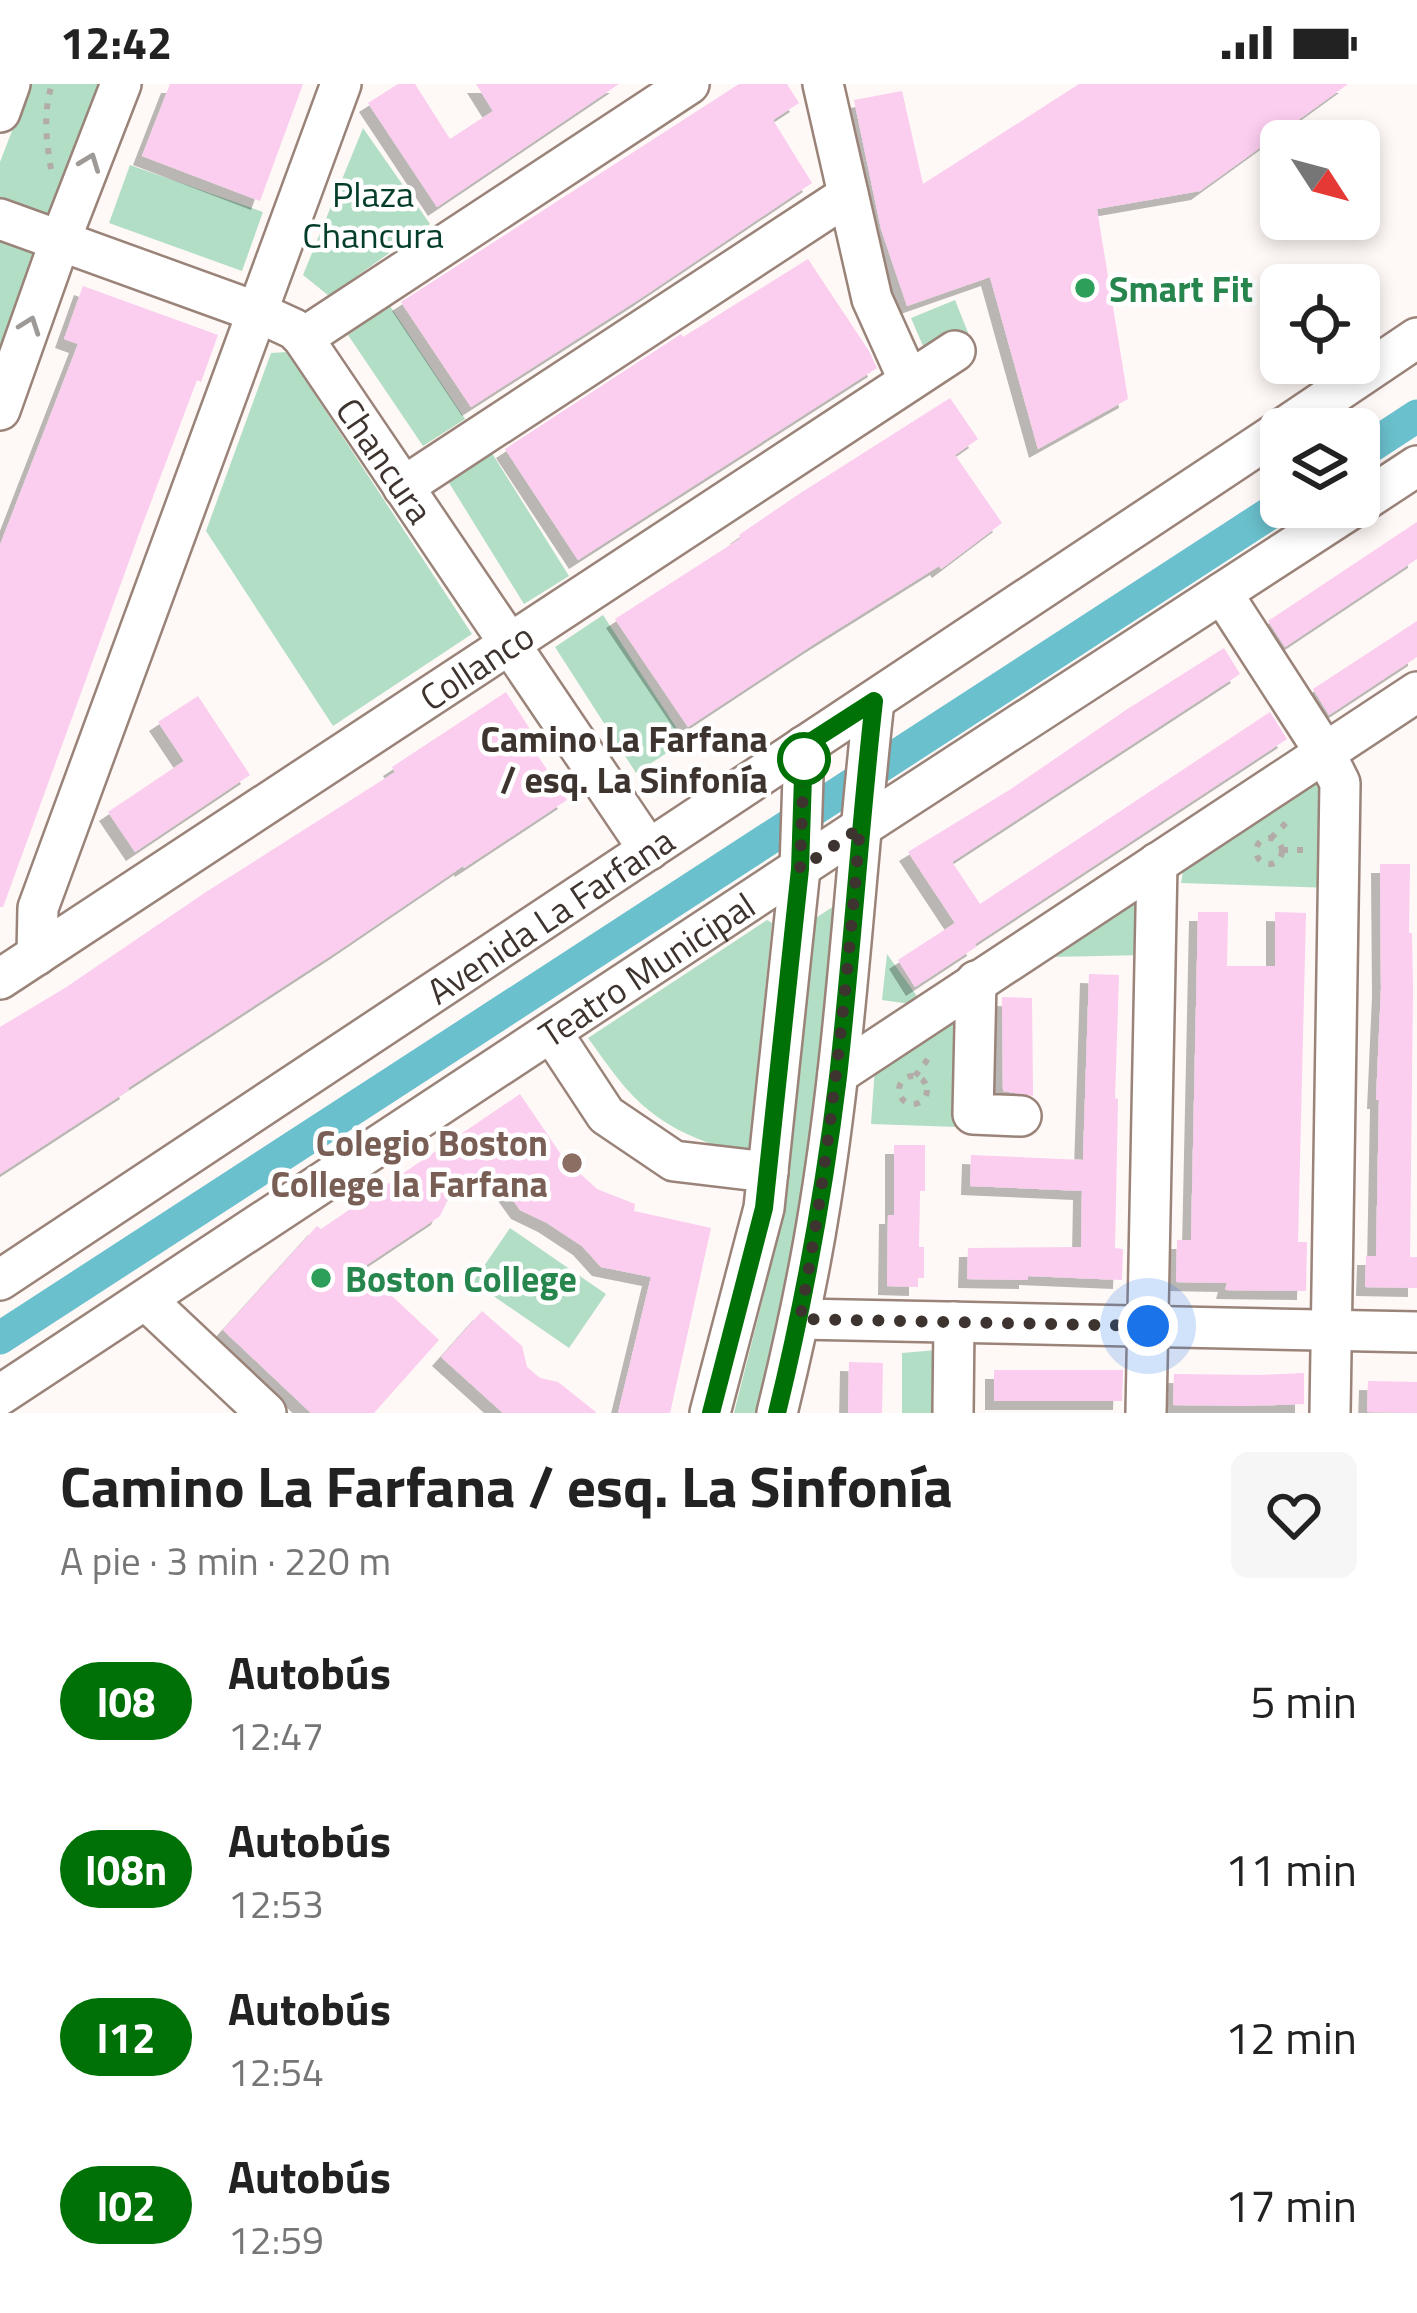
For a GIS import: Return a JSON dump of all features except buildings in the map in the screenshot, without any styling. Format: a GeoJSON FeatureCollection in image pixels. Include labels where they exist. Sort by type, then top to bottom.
{"type":"FeatureCollection","features":[{"type":"Feature","properties":{"kind":"street"},"geometry":{"type":"LineString","coordinates":[[0,112],[10,84]]}},
{"type":"Feature","properties":{"kind":"street"},"geometry":{"type":"LineString","coordinates":[[0,410],[121,84]]}},
{"type":"Feature","properties":{"kind":"street"},"geometry":{"type":"LineString","coordinates":[[37,956],[38,908],[341,84]]}},
{"type":"Feature","properties":{"kind":"street"},"geometry":{"type":"LineString","coordinates":[[303,338],[689,84]]}},
{"type":"Feature","properties":{"kind":"street"},"geometry":{"type":"LineString","coordinates":[[823,84],[872,299],[909,381]]}},
{"type":"Feature","properties":{"kind":"street"},"geometry":{"type":"LineString","coordinates":[[403,487],[848,196]]}},
{"type":"Feature","properties":{"kind":"street","name":"Chancura"},"geometry":{"type":"LineString","coordinates":[[0,219],[66,226],[294,329],[649,850]]}},
{"type":"Feature","properties":{"kind":"street","name":"Avenida La Farfana"},"geometry":{"type":"LineString","coordinates":[[1312,408],[1417,338]]}},
{"type":"Feature","properties":{"kind":"street","name":"Collanco"},"geometry":{"type":"LineString","coordinates":[[0,979],[955,352]]}},
{"type":"Feature","properties":{"kind":"street","name":"Avenida La Farfana"},"geometry":{"type":"LineString","coordinates":[[0,1280],[649,850],[872,717],[1260,444]]}},
{"type":"Feature","properties":{"kind":"street","name":"Teatro Municipal"},"geometry":{"type":"LineString","coordinates":[[1380,490],[1417,466]]}},
{"type":"Feature","properties":{"kind":"street","name":"Teatro Municipal"},"geometry":{"type":"LineString","coordinates":[[0,1395],[552,1033],[801,854],[1321,528]]}},
{"type":"Feature","properties":{"kind":"street"},"geometry":{"type":"LineString","coordinates":[[1222,593],[1324,751],[1341,796],[1330,1413]]}},
{"type":"Feature","properties":{"kind":"street"},"geometry":{"type":"LineString","coordinates":[[838,1074],[1417,692]]}},
{"type":"Feature","properties":{"kind":"street"},"geometry":{"type":"LineString","coordinates":[[777,1413],[800,1319],[838,1074],[872,717]]}},
{"type":"Feature","properties":{"kind":"street"},"geometry":{"type":"LineString","coordinates":[[710,1413],[764,1208],[801,854],[804,754]]}},
{"type":"Feature","properties":{"kind":"street"},"geometry":{"type":"LineString","coordinates":[[1146,1413],[1156,863]]}},
{"type":"Feature","properties":{"kind":"street"},"geometry":{"type":"LineString","coordinates":[[976,982],[973,1114],[1021,1116]]}},
{"type":"Feature","properties":{"kind":"street"},"geometry":{"type":"LineString","coordinates":[[552,1033],[606,1114],[674,1160],[768,1172]]}},
{"type":"Feature","properties":{"kind":"street"},"geometry":{"type":"LineString","coordinates":[[146,1300],[266,1413]]}},
{"type":"Feature","properties":{"kind":"street"},"geometry":{"type":"LineString","coordinates":[[800,1319],[1417,1332]]}},
{"type":"Feature","properties":{"kind":"street"},"geometry":{"type":"LineString","coordinates":[[953,1413],[954,1322]]}},
{"type":"Feature","properties":{"kind":"path"},"geometry":{"type":"LineString","coordinates":[[52,84],[45,133],[66,226]]}},
{"type":"Feature","properties":{"kind":"path"},"geometry":{"type":"LineString","coordinates":[[1267,838],[1279,842],[1280,858],[1261,862],[1256,854],[1259,842],[1267,838]]}},
{"type":"Feature","properties":{"kind":"path"},"geometry":{"type":"LineString","coordinates":[[910,1076],[923,1079],[927,1088],[923,1100],[915,1104],[900,1094],[902,1081],[910,1076]]}},
{"type":"Feature","properties":{"kind":"green space"},"geometry":{"type":"Polygon","coordinates":[[[30,84],[111,84],[0,390],[0,162],[30,84]]]}},
{"type":"Feature","properties":{"kind":"green space","name":"Plaza Chancura"},"geometry":{"type":"Polygon","coordinates":[[[363,128],[430,224],[329,296],[303,275],[363,128]]]}},
{"type":"Feature","properties":{"kind":"green space","name":"Plaza Chancura"},"geometry":{"type":"Polygon","coordinates":[[[130,165],[263,212],[242,271],[109,223],[130,165]]]}},
{"type":"Feature","properties":{"kind":"green space"},"geometry":{"type":"Polygon","coordinates":[[[955,300],[969,335],[926,353],[911,318],[955,300]]]}},
{"type":"Feature","properties":{"kind":"green space","name":"Plaza Chancura"},"geometry":{"type":"Polygon","coordinates":[[[390,306],[465,419],[423,446],[348,335],[390,306]]]}},
{"type":"Feature","properties":{"kind":"green space"},"geometry":{"type":"Polygon","coordinates":[[[287,352],[472,634],[333,726],[206,531],[271,353],[287,352]]]}},
{"type":"Feature","properties":{"kind":"green space"},"geometry":{"type":"Polygon","coordinates":[[[490,450],[569,576],[524,604],[446,478],[490,450]]]}},
{"type":"Feature","properties":{"kind":"green space"},"geometry":{"type":"Polygon","coordinates":[[[603,615],[685,741],[636,773],[555,647],[603,615]]]}},
{"type":"Feature","properties":{"kind":"green space"},"geometry":{"type":"Polygon","coordinates":[[[1326,764],[1333,888],[1181,883],[1186,854],[1326,764]]]}},
{"type":"Feature","properties":{"kind":"green space"},"geometry":{"type":"Polygon","coordinates":[[[1153,873],[1147,955],[1050,957],[1153,873]]]}},
{"type":"Feature","properties":{"kind":"green space"},"geometry":{"type":"Polygon","coordinates":[[[837,904],[801,1229],[761,1413],[734,1413],[788,1176],[802,927],[837,904]]]}},
{"type":"Feature","properties":{"kind":"green space"},"geometry":{"type":"Polygon","coordinates":[[[767,920],[772,923],[748,1156],[662,1120],[625,1087],[588,1038],[767,920]]]}},
{"type":"Feature","properties":{"kind":"green space"},"geometry":{"type":"Polygon","coordinates":[[[887,954],[924,1006],[882,1000],[887,954]]]}},
{"type":"Feature","properties":{"kind":"green space"},"geometry":{"type":"Polygon","coordinates":[[[965,1008],[958,1127],[871,1124],[875,1066],[965,1008]]]}},
{"type":"Feature","properties":{"kind":"green space"},"geometry":{"type":"Polygon","coordinates":[[[510,1228],[606,1294],[569,1348],[473,1282],[510,1228]]]}},
{"type":"Feature","properties":{"kind":"green space"},"geometry":{"type":"Polygon","coordinates":[[[937,1350],[946,1413],[902,1413],[902,1353],[937,1350]]]}},
{"type":"Feature","properties":{"kind":"waterway"},"geometry":{"type":"LineString","coordinates":[[1380,440],[1417,416]]}},
{"type":"Feature","properties":{"kind":"waterway"},"geometry":{"type":"LineString","coordinates":[[0,1338],[1260,520]]}},
{"type":"Feature","properties":{"kind":"bus line","name":"I08"},"geometry":{"type":"LineString","coordinates":[[711,1413],[764,1208],[800,869],[804,746],[874,701],[838,1074],[800,1319],[777,1413]]}},
{"type":"Feature","properties":{"kind":"place","name":"Smart Fit"},"geometry":{"type":"Point","coordinates":[1085,288]}},
{"type":"Feature","properties":{"kind":"place","name":"Camino La Farfana / esq. La Sinfonía"},"geometry":{"type":"Point","coordinates":[804,759]}},
{"type":"Feature","properties":{"kind":"place","name":"Colegio Boston College la Farfana"},"geometry":{"type":"Point","coordinates":[572,1163]}},
{"type":"Feature","properties":{"kind":"place","name":"Boston College"},"geometry":{"type":"Point","coordinates":[321,1278]}},
{"type":"Feature","properties":{"kind":"route"},"geometry":{"type":"LineString","coordinates":[[804,759],[800,869],[860,828],[838,1074],[800,1319],[1148,1326]]}}]}
